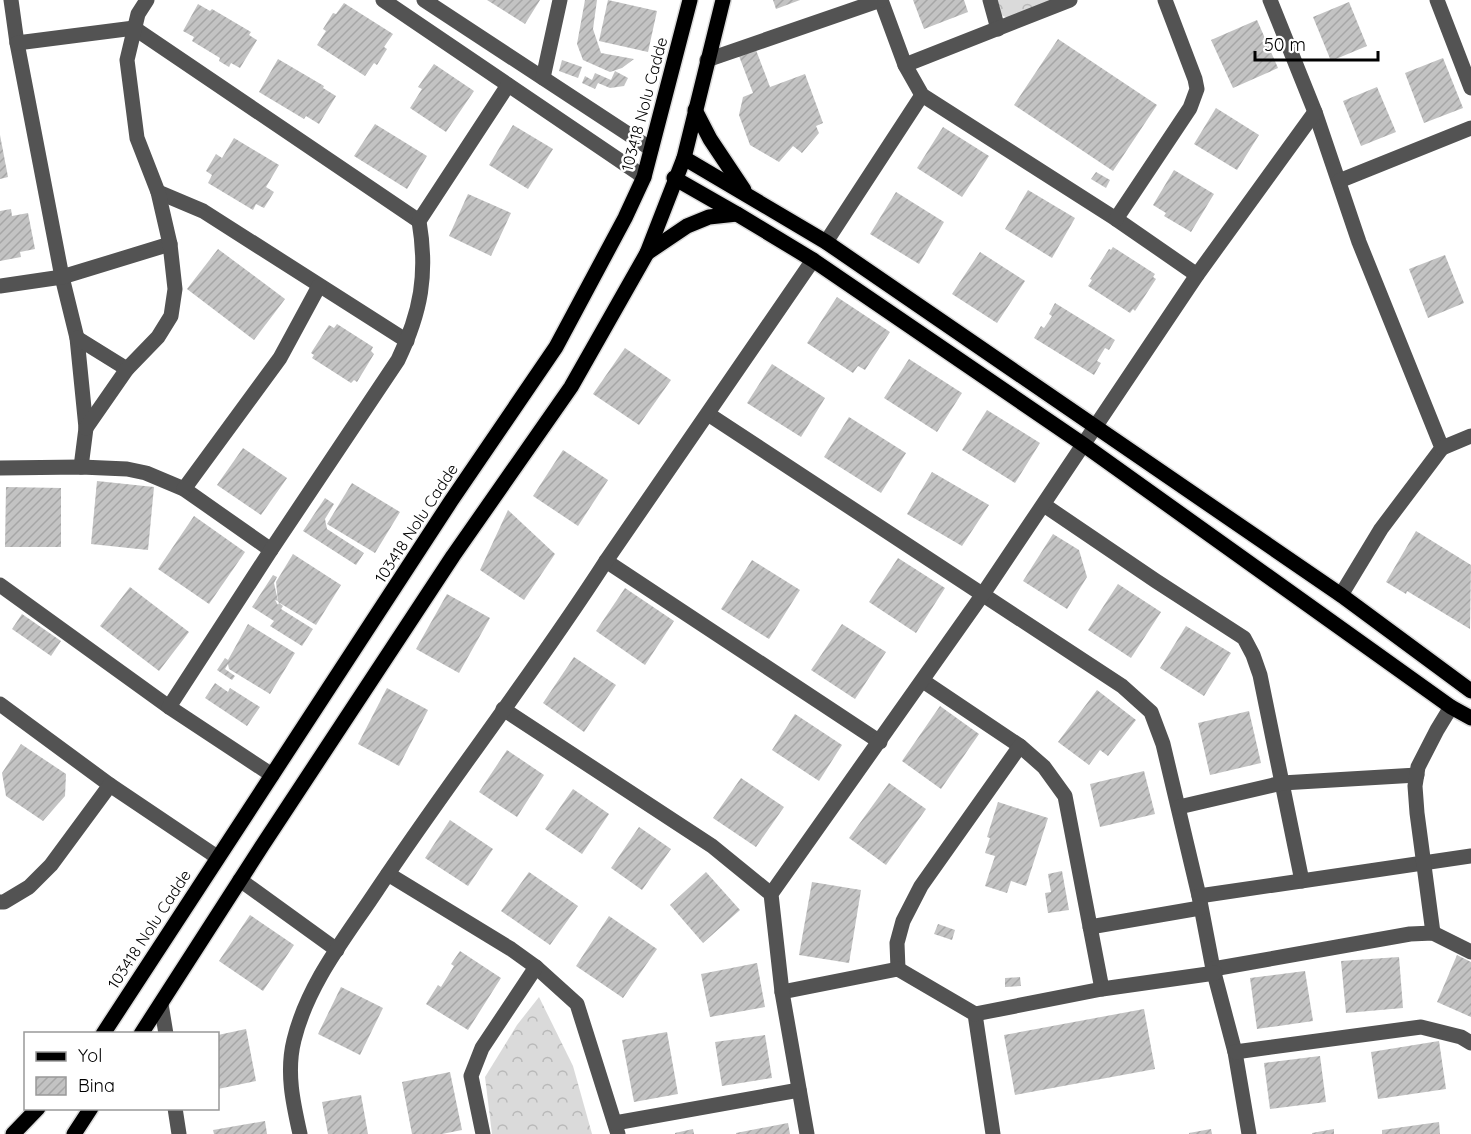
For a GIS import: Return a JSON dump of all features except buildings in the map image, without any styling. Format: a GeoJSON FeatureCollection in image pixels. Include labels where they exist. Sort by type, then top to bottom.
{"type":"FeatureCollection","features":[{"type":"Feature","properties":{"kind":"main road","name":"103418 Nolu Cadde"},"geometry":{"type":"LineString","coordinates":[[104,1032],[451,501],[556,347],[625,218],[644,177],[690,0]]}},
{"type":"Feature","properties":{"kind":"main road"},"geometry":{"type":"LineString","coordinates":[[142,1032],[453,556],[571,387],[646,253],[668,200],[674,178],[684,158],[706,60],[723,0]]}},
{"type":"Feature","properties":{"kind":"main road"},"geometry":{"type":"LineString","coordinates":[[695,110],[710,139],[747,195]]}},
{"type":"Feature","properties":{"kind":"main road"},"geometry":{"type":"LineString","coordinates":[[684,158],[826,242],[1341,595],[1471,691]]}},
{"type":"Feature","properties":{"kind":"main road"},"geometry":{"type":"LineString","coordinates":[[674,178],[813,260],[1084,445],[1451,707],[1471,718]]}},
{"type":"Feature","properties":{"kind":"main road"},"geometry":{"type":"LineString","coordinates":[[646,253],[687,226],[709,217],[737,214]]}},
{"type":"Feature","properties":{"kind":"main road"},"geometry":{"type":"LineString","coordinates":[[13,1134],[36,1110]]}},
{"type":"Feature","properties":{"kind":"main road"},"geometry":{"type":"LineString","coordinates":[[74,1134],[90,1110]]}},
{"type":"Feature","properties":{"kind":"street"},"geometry":{"type":"LineString","coordinates":[[11,0],[17,43],[62,277],[77,338],[87,428],[81,467]]}},
{"type":"Feature","properties":{"kind":"street"},"geometry":{"type":"LineString","coordinates":[[87,428],[128,369],[158,337],[171,316],[175,289],[170,244],[158,192],[137,138],[126,60],[138,14],[147,0]]}},
{"type":"Feature","properties":{"kind":"street"},"geometry":{"type":"LineString","coordinates":[[383,0],[644,177]]}},
{"type":"Feature","properties":{"kind":"street"},"geometry":{"type":"LineString","coordinates":[[424,0],[651,149]]}},
{"type":"Feature","properties":{"kind":"street"},"geometry":{"type":"LineString","coordinates":[[543,78],[560,0]]}},
{"type":"Feature","properties":{"kind":"street"},"geometry":{"type":"LineString","coordinates":[[706,60],[881,0],[905,65],[922,94],[1116,219],[1197,275]]}},
{"type":"Feature","properties":{"kind":"street"},"geometry":{"type":"LineString","coordinates":[[990,0],[998,29]]}},
{"type":"Feature","properties":{"kind":"street"},"geometry":{"type":"LineString","coordinates":[[905,65],[1070,0]]}},
{"type":"Feature","properties":{"kind":"street"},"geometry":{"type":"LineString","coordinates":[[1116,219],[1190,108],[1197,89],[1166,0]]}},
{"type":"Feature","properties":{"kind":"street"},"geometry":{"type":"LineString","coordinates":[[1270,0],[1315,111],[1359,242],[1442,448]]}},
{"type":"Feature","properties":{"kind":"street"},"geometry":{"type":"LineString","coordinates":[[1437,0],[1471,88]]}},
{"type":"Feature","properties":{"kind":"street"},"geometry":{"type":"LineString","coordinates":[[17,43],[134,28],[419,221]]}},
{"type":"Feature","properties":{"kind":"street"},"geometry":{"type":"LineString","coordinates":[[169,707],[398,360],[407,341],[422,286],[424,251],[419,221],[508,85]]}},
{"type":"Feature","properties":{"kind":"street"},"geometry":{"type":"LineString","coordinates":[[826,242],[922,94]]}},
{"type":"Feature","properties":{"kind":"street"},"geometry":{"type":"LineString","coordinates":[[807,1134],[782,992],[771,894],[983,594],[1197,275],[1315,111]]}},
{"type":"Feature","properties":{"kind":"street"},"geometry":{"type":"LineString","coordinates":[[1339,181],[1471,128]]}},
{"type":"Feature","properties":{"kind":"street"},"geometry":{"type":"LineString","coordinates":[[158,192],[203,211],[407,341]]}},
{"type":"Feature","properties":{"kind":"street"},"geometry":{"type":"LineString","coordinates":[[0,286],[62,277],[170,244]]}},
{"type":"Feature","properties":{"kind":"street"},"geometry":{"type":"LineString","coordinates":[[300,1134],[290,1090],[294,1041],[312,989],[388,874],[574,612],[606,561],[813,260]]}},
{"type":"Feature","properties":{"kind":"street"},"geometry":{"type":"LineString","coordinates":[[184,489],[280,358],[319,286]]}},
{"type":"Feature","properties":{"kind":"street"},"geometry":{"type":"LineString","coordinates":[[77,338],[128,369]]}},
{"type":"Feature","properties":{"kind":"street"},"geometry":{"type":"LineString","coordinates":[[708,414],[1122,686],[1151,712],[1163,744],[1179,807],[1214,971],[1235,1052],[1249,1134]]}},
{"type":"Feature","properties":{"kind":"street"},"geometry":{"type":"LineString","coordinates":[[1341,595],[1381,529],[1442,448],[1471,436]]}},
{"type":"Feature","properties":{"kind":"street"},"geometry":{"type":"LineString","coordinates":[[0,468],[81,467],[127,469],[146,473],[184,489],[271,550]]}},
{"type":"Feature","properties":{"kind":"street"},"geometry":{"type":"LineString","coordinates":[[1044,505],[1244,638],[1260,675],[1302,881]]}},
{"type":"Feature","properties":{"kind":"street"},"geometry":{"type":"LineString","coordinates":[[606,561],[880,742]]}},
{"type":"Feature","properties":{"kind":"street"},"geometry":{"type":"LineString","coordinates":[[0,585],[169,707],[272,775]]}},
{"type":"Feature","properties":{"kind":"street"},"geometry":{"type":"LineString","coordinates":[[923,681],[1020,747],[1044,767],[1065,796],[1102,989]]}},
{"type":"Feature","properties":{"kind":"street"},"geometry":{"type":"LineString","coordinates":[[0,704],[110,786],[217,858]]}},
{"type":"Feature","properties":{"kind":"street"},"geometry":{"type":"LineString","coordinates":[[1433,933],[1415,786],[1419,767],[1451,707]]}},
{"type":"Feature","properties":{"kind":"street"},"geometry":{"type":"LineString","coordinates":[[503,709],[712,846],[771,894]]}},
{"type":"Feature","properties":{"kind":"street"},"geometry":{"type":"LineString","coordinates":[[898,969],[897,944],[903,921],[921,886],[1020,747]]}},
{"type":"Feature","properties":{"kind":"street"},"geometry":{"type":"LineString","coordinates":[[1179,807],[1282,783],[1417,775]]}},
{"type":"Feature","properties":{"kind":"street"},"geometry":{"type":"LineString","coordinates":[[0,902],[4,902],[29,887],[51,865],[110,786]]}},
{"type":"Feature","properties":{"kind":"street"},"geometry":{"type":"LineString","coordinates":[[1090,927],[1302,881],[1471,856]]}},
{"type":"Feature","properties":{"kind":"street"},"geometry":{"type":"LineString","coordinates":[[388,874],[511,949],[577,1004],[617,1128],[799,1090]]}},
{"type":"Feature","properties":{"kind":"street"},"geometry":{"type":"LineString","coordinates":[[240,880],[337,950]]}},
{"type":"Feature","properties":{"kind":"street"},"geometry":{"type":"LineString","coordinates":[[782,992],[898,969],[975,1014],[1410,934],[1433,933],[1471,952]]}},
{"type":"Feature","properties":{"kind":"street"},"geometry":{"type":"LineString","coordinates":[[483,1134],[471,1076],[482,1048],[536,968]]}},
{"type":"Feature","properties":{"kind":"street"},"geometry":{"type":"LineString","coordinates":[[161,1004],[166,1032]]}},
{"type":"Feature","properties":{"kind":"street"},"geometry":{"type":"LineString","coordinates":[[975,1014],[993,1134]]}},
{"type":"Feature","properties":{"kind":"street"},"geometry":{"type":"LineString","coordinates":[[1235,1052],[1422,1027],[1471,1043]]}},
{"type":"Feature","properties":{"kind":"street"},"geometry":{"type":"LineString","coordinates":[[175,1110],[178,1134]]}},
{"type":"Feature","properties":{"kind":"green space"},"geometry":{"type":"Polygon","coordinates":[[[997,0],[1059,0],[1010,19],[1001,15],[997,0]]]}},
{"type":"Feature","properties":{"kind":"green space"},"geometry":{"type":"Polygon","coordinates":[[[539,997],[573,1066],[592,1134],[492,1134],[485,1077],[517,1025],[539,997]]]}}]}
